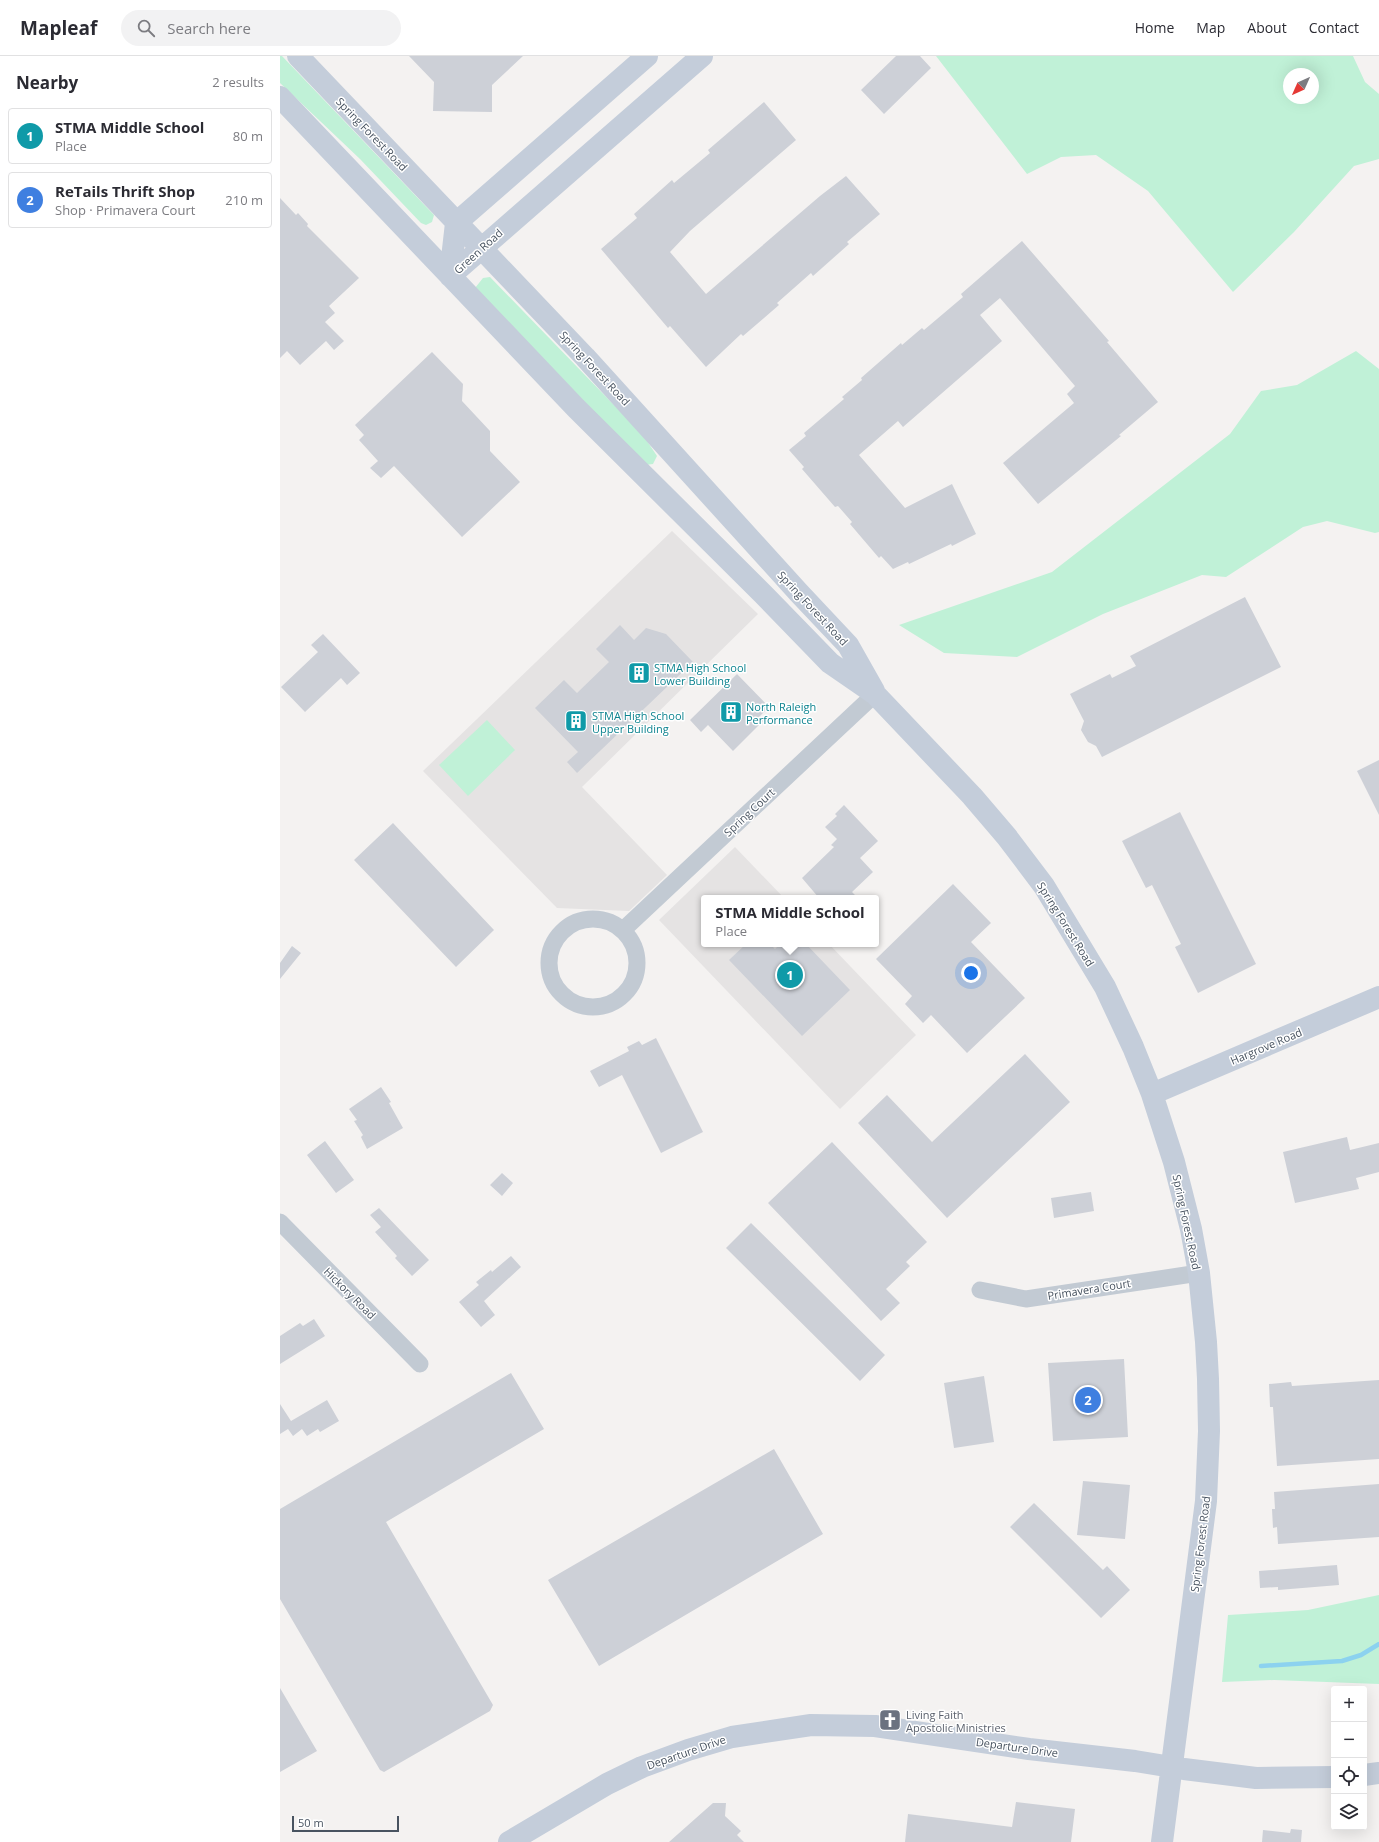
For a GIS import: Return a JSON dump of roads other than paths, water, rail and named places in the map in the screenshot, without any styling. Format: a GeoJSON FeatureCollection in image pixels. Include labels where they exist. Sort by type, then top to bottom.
{"type":"FeatureCollection","features":[{"type":"Feature","properties":{"kind":"main road","name":"Spring Forest Road"},"geometry":{"type":"LineString","coordinates":[[298,56],[585,357],[848,645],[875,694]]}},
{"type":"Feature","properties":{"kind":"main road"},"geometry":{"type":"LineString","coordinates":[[456,223],[647,56]]}},
{"type":"Feature","properties":{"kind":"main road","name":"Green Road"},"geometry":{"type":"LineString","coordinates":[[450,276],[702,56]]}},
{"type":"Feature","properties":{"kind":"main road","name":"Spring Forest Road"},"geometry":{"type":"LineString","coordinates":[[280,97],[576,408],[763,594],[830,663],[875,694],[972,796],[1007,837],[1044,886],[1106,987],[1152,1094],[1174,1162],[1191,1229],[1199,1273],[1208,1380],[1208,1470],[1173,1767],[1162,1842]]}},
{"type":"Feature","properties":{"kind":"main road","name":"Green Road"},"geometry":{"type":"LineString","coordinates":[[450,276],[456,223]]}},
{"type":"Feature","properties":{"kind":"main road","name":"Hargrove Road"},"geometry":{"type":"LineString","coordinates":[[1152,1094],[1379,997]]}},
{"type":"Feature","properties":{"kind":"main road","name":"Departure Drive"},"geometry":{"type":"LineString","coordinates":[[509,1842],[607,1784],[642,1767],[688,1750],[732,1737],[803,1726],[875,1726],[1029,1749],[1135,1761],[1256,1778],[1331,1778]]}},
{"type":"Feature","properties":{"kind":"main road"},"geometry":{"type":"LineString","coordinates":[[1367,1775],[1379,1773]]}},
{"type":"Feature","properties":{"kind":"street","name":"Spring Court"},"geometry":{"type":"LineString","coordinates":[[623,930],[875,694]]}},
{"type":"Feature","properties":{"kind":"street"},"geometry":{"type":"LineString","coordinates":[[596,918],[610,922],[623,930],[632,942],[636,955],[637,970],[632,984],[624,995],[612,1003],[598,1007],[584,1007],[570,1001],[558,992],[551,979],[548,964],[550,950],[557,936],[568,926],[581,920],[596,918]]}},
{"type":"Feature","properties":{"kind":"street","name":"Hickory Road"},"geometry":{"type":"LineString","coordinates":[[281,1225],[420,1364]]}},
{"type":"Feature","properties":{"kind":"street","name":"Primavera Court"},"geometry":{"type":"LineString","coordinates":[[980,1290],[1026,1299],[1199,1273]]}},
{"type":"Feature","properties":{"kind":"waterway"},"geometry":{"type":"LineString","coordinates":[[1261,1666],[1342,1661],[1361,1655],[1379,1644]]}},
{"type":"Feature","properties":{"kind":"place","name":"STMA High School Lower Building"},"geometry":{"type":"Point","coordinates":[639,673]}},
{"type":"Feature","properties":{"kind":"place","name":"North Raleigh Performance"},"geometry":{"type":"Point","coordinates":[731,712]}},
{"type":"Feature","properties":{"kind":"place","name":"STMA High School Upper Building"},"geometry":{"type":"Point","coordinates":[576,721]}},
{"type":"Feature","properties":{"kind":"place","name":"STMA Middle School"},"geometry":{"type":"Point","coordinates":[790,975]}},
{"type":"Feature","properties":{"kind":"place","name":"ReTails Thrift Shop"},"geometry":{"type":"Point","coordinates":[1088,1400]}},
{"type":"Feature","properties":{"kind":"place","name":"Living Faith Apostolic Ministries"},"geometry":{"type":"Point","coordinates":[890,1720]}}]}
